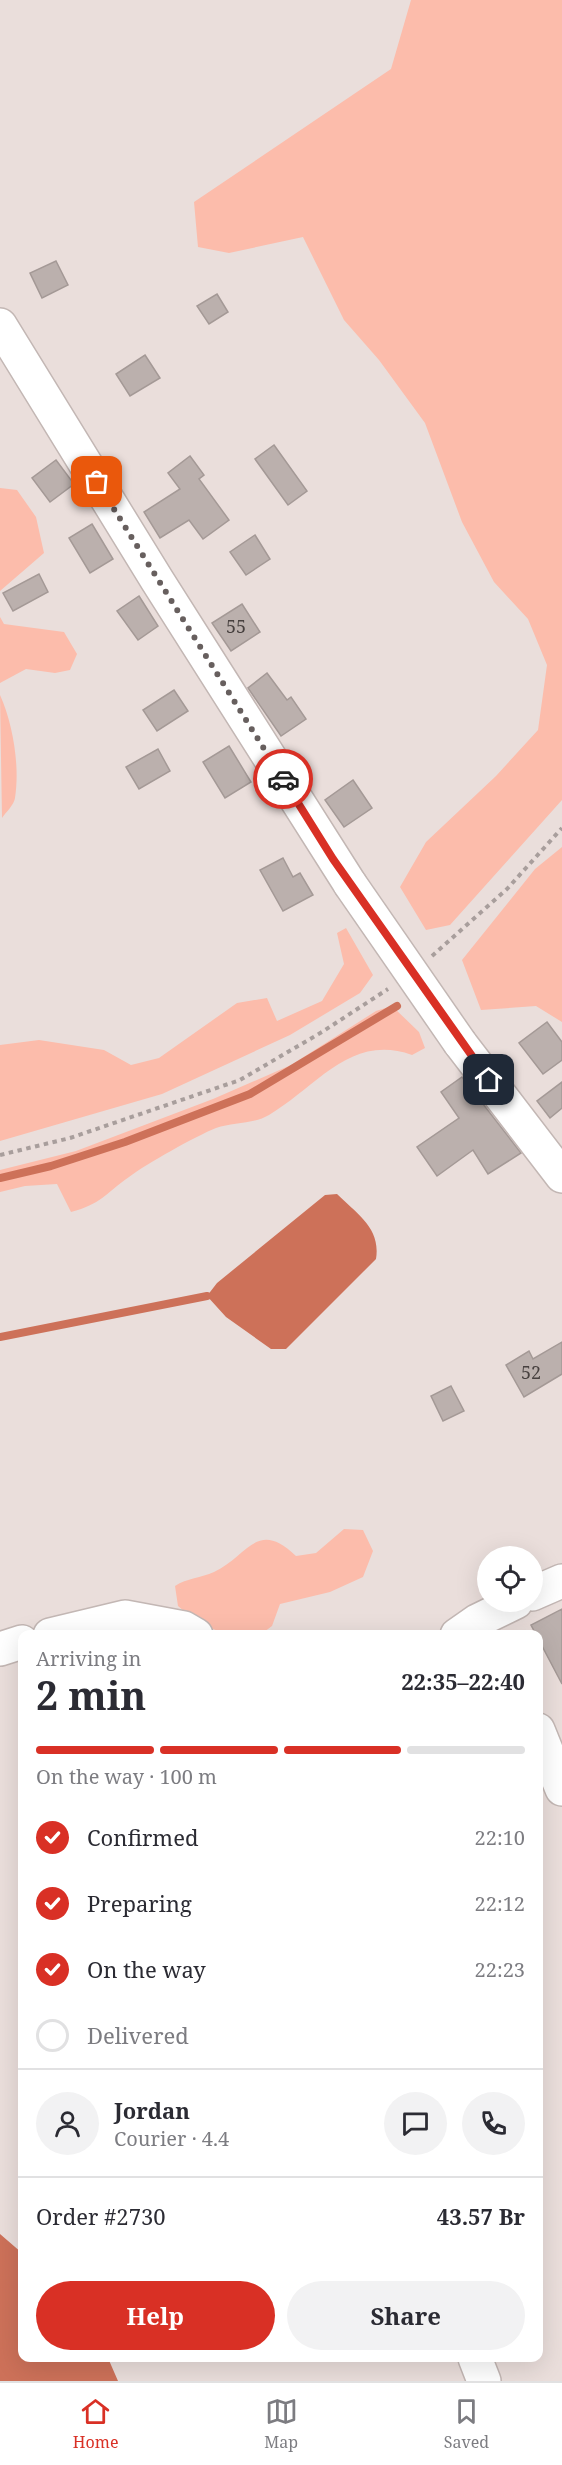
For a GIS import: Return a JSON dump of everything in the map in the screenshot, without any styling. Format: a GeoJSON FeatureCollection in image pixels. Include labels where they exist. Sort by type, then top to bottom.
{"type":"FeatureCollection","features":[{"type":"Feature","properties":{"kind":"street"},"geometry":{"type":"LineString","coordinates":[[0,325],[157,580],[350,884],[460,1043],[562,1174]]}},
{"type":"Feature","properties":{"kind":"street"},"geometry":{"type":"LineString","coordinates":[[543,1589],[562,1581]]}},
{"type":"Feature","properties":{"kind":"street"},"geometry":{"type":"LineString","coordinates":[[464,1630],[495,1612]]}},
{"type":"Feature","properties":{"kind":"street"},"geometry":{"type":"LineString","coordinates":[[71,1630],[125,1617],[187,1630]]}},
{"type":"Feature","properties":{"kind":"street"},"geometry":{"type":"LineString","coordinates":[[0,1649],[18,1643]]}},
{"type":"Feature","properties":{"kind":"street"},"geometry":{"type":"LineString","coordinates":[[543,1742],[562,1789]]}},
{"type":"Feature","properties":{"kind":"street"},"geometry":{"type":"LineString","coordinates":[[477,2362],[484,2381]]}},
{"type":"Feature","properties":{"kind":"path"},"geometry":{"type":"LineString","coordinates":[[424,962],[507,889],[562,828]]}},
{"type":"Feature","properties":{"kind":"path"},"geometry":{"type":"LineString","coordinates":[[0,1155],[70,1138],[240,1080],[322,1032],[392,987]]}},
{"type":"Feature","properties":{"kind":"shaded area"},"geometry":{"type":"Polygon","coordinates":[[[411,0],[562,0],[562,800],[450,925],[426,930],[400,887],[426,842],[496,776],[538,730],[547,665],[528,619],[494,582],[462,522],[425,423],[379,360],[344,320],[303,237],[229,253],[198,247],[194,202],[391,69],[411,0]]]}},
{"type":"Feature","properties":{"kind":"shaded area"},"geometry":{"type":"Polygon","coordinates":[[[0,488],[17,490],[36,517],[44,553],[0,591],[0,488]]]}},
{"type":"Feature","properties":{"kind":"shaded area"},"geometry":{"type":"Polygon","coordinates":[[[0,617],[4,624],[64,632],[77,654],[70,670],[55,673],[26,669],[0,683],[0,617]]]}},
{"type":"Feature","properties":{"kind":"shaded area"},"geometry":{"type":"Polygon","coordinates":[[[0,695],[12,732],[17,772],[14,801],[2,818],[0,695]]]}},
{"type":"Feature","properties":{"kind":"shaded area"},"geometry":{"type":"Polygon","coordinates":[[[562,847],[562,1022],[536,1006],[481,1010],[462,960],[535,869],[562,847]]]}},
{"type":"Feature","properties":{"kind":"shaded area"},"geometry":{"type":"Polygon","coordinates":[[[346,928],[373,975],[360,993],[290,1035],[162,1094],[0,1141],[0,1045],[39,1040],[104,1050],[131,1065],[159,1058],[237,1003],[267,998],[277,1021],[322,1001],[344,964],[337,933],[346,928]]]}},
{"type":"Feature","properties":{"kind":"shaded area"},"geometry":{"type":"Polygon","coordinates":[[[392,1006],[419,1032],[425,1048],[412,1055],[390,1050],[370,1051],[352,1057],[335,1066],[269,1115],[257,1120],[216,1128],[196,1137],[147,1165],[102,1198],[81,1209],[71,1212],[57,1184],[25,1186],[0,1192],[0,1170],[76,1151],[213,1099],[291,1065],[376,1011],[392,1006]]]}},
{"type":"Feature","properties":{"kind":"shaded area"},"geometry":{"type":"Polygon","coordinates":[[[337,1194],[366,1222],[371,1230],[377,1248],[376,1259],[286,1349],[271,1349],[226,1317],[207,1296],[217,1283],[325,1195],[337,1194]]]}},
{"type":"Feature","properties":{"kind":"shaded area"},"geometry":{"type":"Polygon","coordinates":[[[344,1529],[363,1530],[373,1551],[363,1577],[330,1592],[280,1604],[272,1626],[267,1630],[216,1630],[198,1623],[178,1606],[175,1586],[214,1572],[262,1540],[272,1540],[283,1545],[296,1556],[316,1553],[344,1529]]]}},
{"type":"Feature","properties":{"kind":"shaded area"},"geometry":{"type":"Polygon","coordinates":[[[0,2234],[18,2250],[18,2362],[110,2362],[118,2381],[0,2381],[0,2234]]]}},
{"type":"Feature","properties":{"kind":"building"},"geometry":{"type":"Polygon","coordinates":[[[56,261],[68,285],[42,298],[30,273],[56,261]]]}},
{"type":"Feature","properties":{"kind":"building"},"geometry":{"type":"Polygon","coordinates":[[[217,294],[228,312],[209,324],[197,306],[217,294]]]}},
{"type":"Feature","properties":{"kind":"building"},"geometry":{"type":"Polygon","coordinates":[[[145,355],[160,378],[130,396],[116,374],[145,355]]]}},
{"type":"Feature","properties":{"kind":"building"},"geometry":{"type":"Polygon","coordinates":[[[274,445],[307,491],[288,505],[255,459],[274,445]]]}},
{"type":"Feature","properties":{"kind":"building"},"geometry":{"type":"Polygon","coordinates":[[[190,456],[204,475],[199,479],[229,520],[203,539],[189,520],[160,538],[144,512],[180,489],[168,473],[190,456]]]}},
{"type":"Feature","properties":{"kind":"building"},"geometry":{"type":"Polygon","coordinates":[[[56,460],[74,484],[50,502],[32,478],[56,460]]]}},
{"type":"Feature","properties":{"kind":"building"},"geometry":{"type":"Polygon","coordinates":[[[92,524],[113,559],[90,573],[69,538],[92,524]]]}},
{"type":"Feature","properties":{"kind":"building"},"geometry":{"type":"Polygon","coordinates":[[[255,535],[270,559],[246,575],[230,552],[255,535]]]}},
{"type":"Feature","properties":{"kind":"building"},"geometry":{"type":"Polygon","coordinates":[[[39,574],[48,592],[13,611],[3,593],[39,574]]]}},
{"type":"Feature","properties":{"kind":"building"},"geometry":{"type":"Polygon","coordinates":[[[139,596],[158,626],[138,640],[117,611],[139,596]]]}},
{"type":"Feature","properties":{"kind":"building"},"geometry":{"type":"Polygon","coordinates":[[[242,604],[260,632],[231,651],[212,623],[242,604]]]}},
{"type":"Feature","properties":{"kind":"building"},"geometry":{"type":"Polygon","coordinates":[[[267,673],[287,700],[291,697],[306,719],[281,736],[248,688],[267,673]]]}},
{"type":"Feature","properties":{"kind":"building"},"geometry":{"type":"Polygon","coordinates":[[[174,690],[188,711],[157,731],[143,710],[174,690]]]}},
{"type":"Feature","properties":{"kind":"building"},"geometry":{"type":"Polygon","coordinates":[[[229,746],[251,782],[225,798],[203,762],[229,746]]]}},
{"type":"Feature","properties":{"kind":"building"},"geometry":{"type":"Polygon","coordinates":[[[158,749],[170,771],[139,789],[126,767],[158,749]]]}},
{"type":"Feature","properties":{"kind":"building"},"geometry":{"type":"Polygon","coordinates":[[[353,780],[372,808],[344,827],[325,800],[353,780]]]}},
{"type":"Feature","properties":{"kind":"building"},"geometry":{"type":"Polygon","coordinates":[[[283,858],[293,877],[300,873],[313,895],[283,911],[260,870],[283,858]]]}},
{"type":"Feature","properties":{"kind":"building"},"geometry":{"type":"Polygon","coordinates":[[[547,1022],[562,1042],[562,1060],[543,1074],[519,1043],[547,1022]]]}},
{"type":"Feature","properties":{"kind":"building"},"geometry":{"type":"Polygon","coordinates":[[[462,1077],[521,1153],[488,1174],[473,1150],[437,1176],[417,1147],[459,1118],[441,1092],[462,1077]]]}},
{"type":"Feature","properties":{"kind":"building"},"geometry":{"type":"Polygon","coordinates":[[[562,1082],[562,1108],[550,1118],[537,1101],[562,1082]]]}},
{"type":"Feature","properties":{"kind":"building"},"geometry":{"type":"Polygon","coordinates":[[[562,1342],[562,1374],[524,1397],[506,1365],[529,1351],[533,1359],[562,1342]]]}},
{"type":"Feature","properties":{"kind":"building"},"geometry":{"type":"Polygon","coordinates":[[[451,1386],[464,1411],[443,1421],[431,1396],[451,1386]]]}},
{"type":"Feature","properties":{"kind":"building"},"geometry":{"type":"Polygon","coordinates":[[[562,1609],[562,1684],[543,1648],[543,1630],[534,1630],[531,1625],[562,1609]]]}},
{"type":"Feature","properties":{"kind":"waterway"},"geometry":{"type":"LineString","coordinates":[[0,1178],[51,1166],[125,1142],[250,1094],[397,1006]]}},
{"type":"Feature","properties":{"kind":"waterway"},"geometry":{"type":"LineString","coordinates":[[0,1337],[207,1296]]}},
{"type":"Feature","properties":{"kind":"way so far"},"geometry":{"type":"LineString","coordinates":[[97,482],[283,779]]}},
{"type":"Feature","properties":{"kind":"route"},"geometry":{"type":"LineString","coordinates":[[283,779],[333,859],[460,1043],[489,1080]]}}]}
